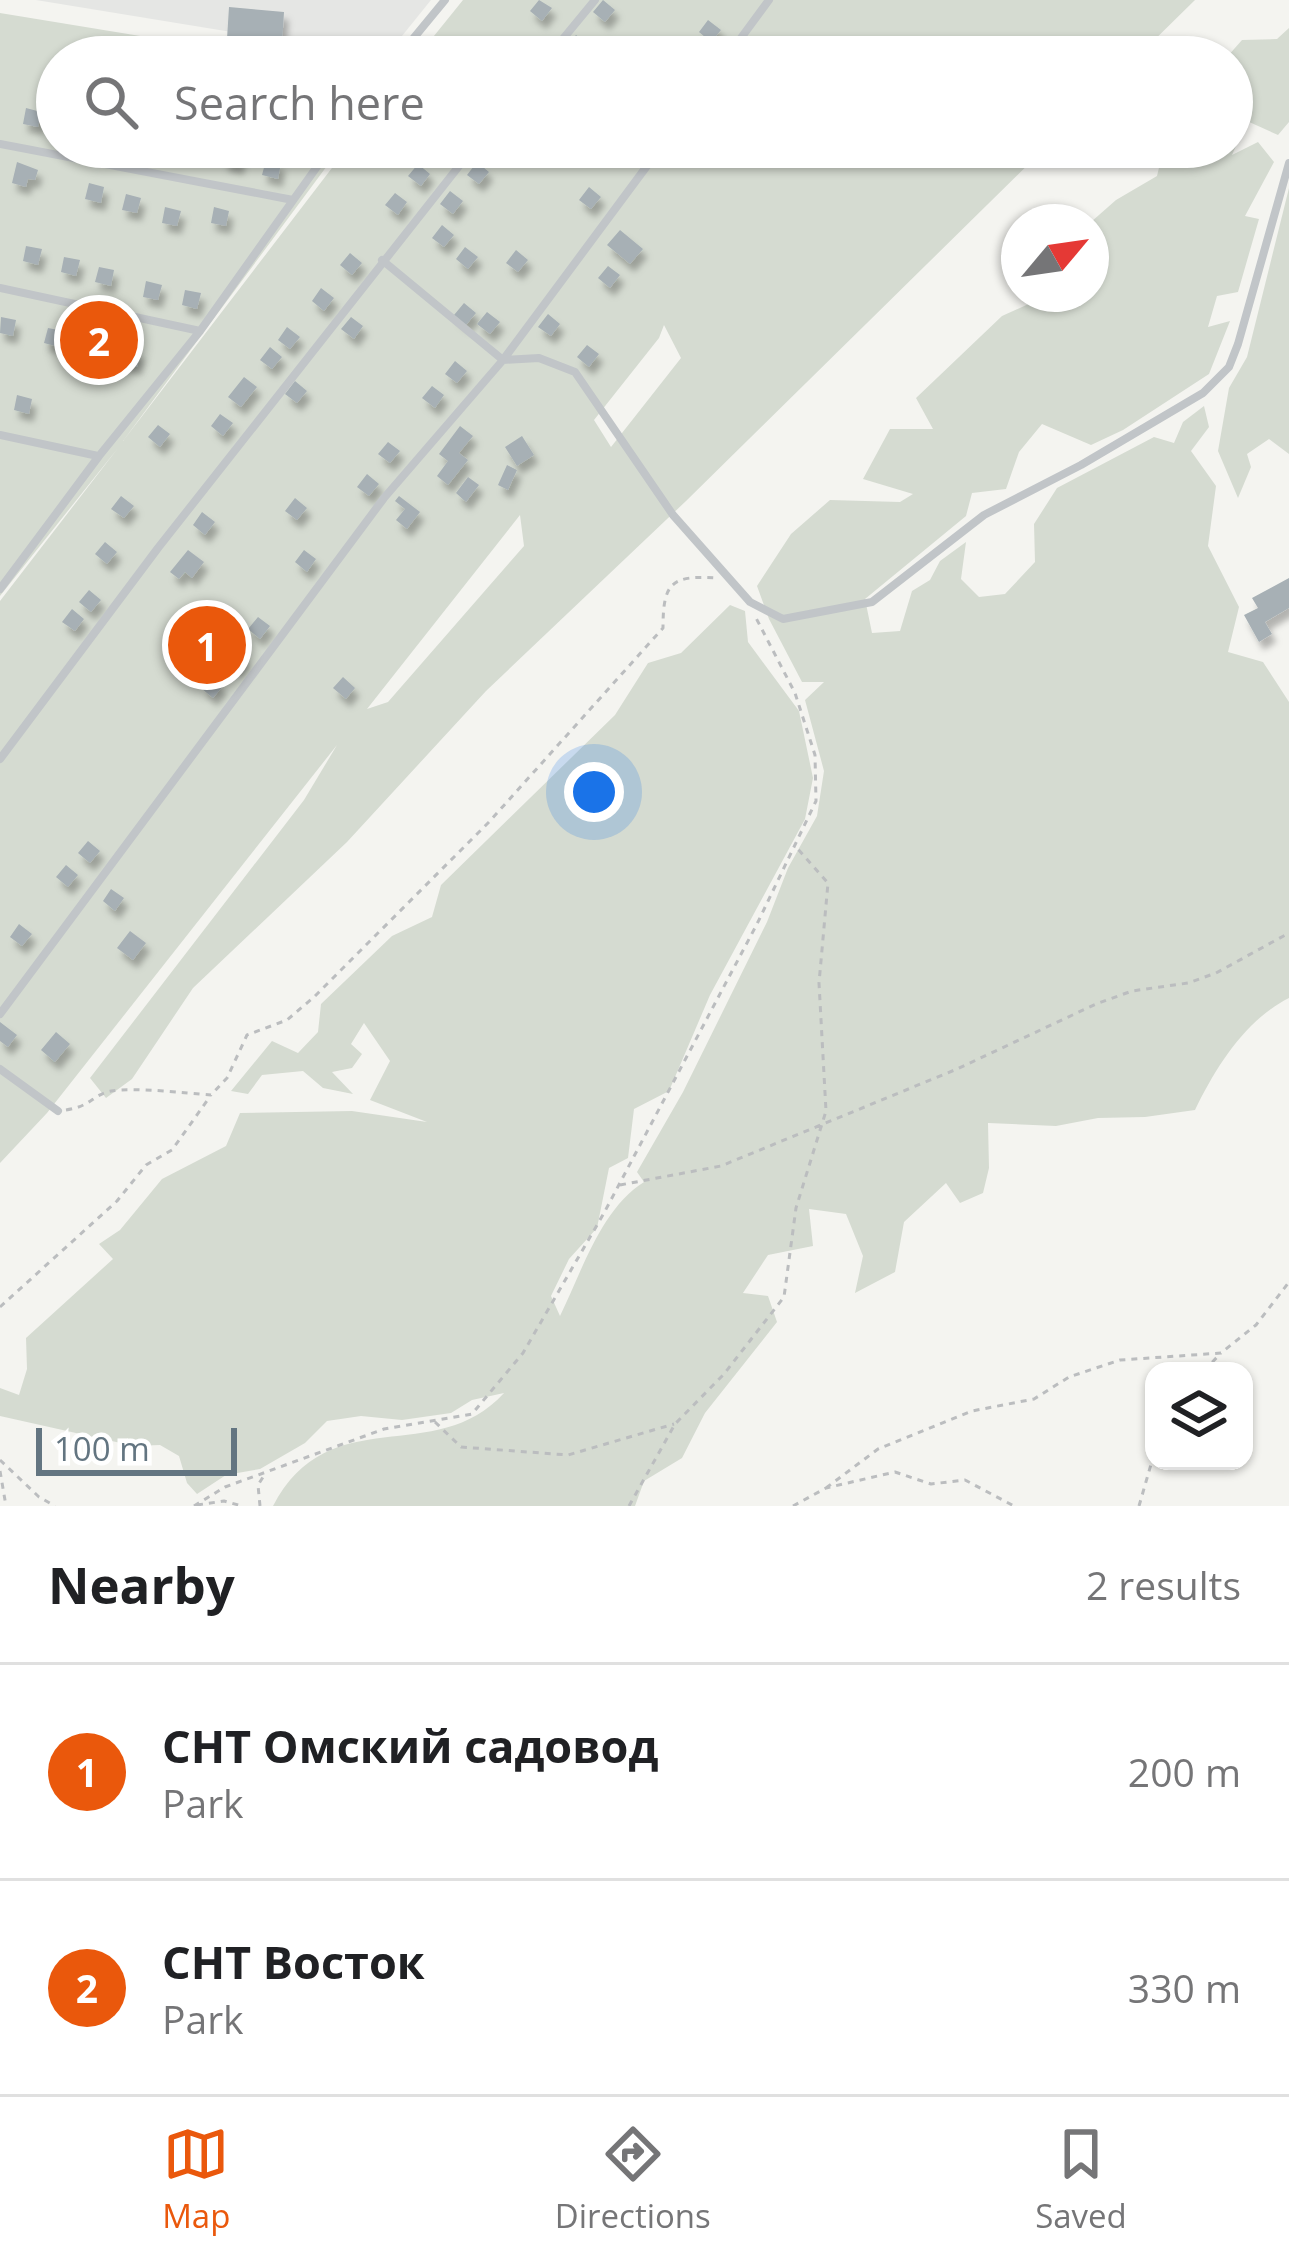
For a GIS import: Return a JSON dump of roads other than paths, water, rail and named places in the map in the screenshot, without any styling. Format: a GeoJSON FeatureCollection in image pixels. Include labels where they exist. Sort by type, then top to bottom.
{"type":"FeatureCollection","features":[{"type":"Feature","properties":{"kind":"lane"},"geometry":{"type":"LineString","coordinates":[[415,36],[445,0]]}},
{"type":"Feature","properties":{"kind":"lane"},"geometry":{"type":"LineString","coordinates":[[565,36],[595,0]]}},
{"type":"Feature","properties":{"kind":"lane"},"geometry":{"type":"LineString","coordinates":[[742,36],[769,0]]}},
{"type":"Feature","properties":{"kind":"lane"},"geometry":{"type":"LineString","coordinates":[[0,143],[36,151]]}},
{"type":"Feature","properties":{"kind":"lane"},"geometry":{"type":"LineString","coordinates":[[382,260],[503,360],[539,358],[575,372],[673,515],[750,602],[783,619],[872,602],[984,514],[1081,465],[1221,378],[1233,356],[1289,163]]}},
{"type":"Feature","properties":{"kind":"lane"},"geometry":{"type":"LineString","coordinates":[[118,168],[293,200]]}},
{"type":"Feature","properties":{"kind":"lane"},"geometry":{"type":"LineString","coordinates":[[0,589],[4,577],[200,331],[316,168]]}},
{"type":"Feature","properties":{"kind":"lane"},"geometry":{"type":"LineString","coordinates":[[0,759],[158,548],[457,168]]}},
{"type":"Feature","properties":{"kind":"lane"},"geometry":{"type":"LineString","coordinates":[[0,1014],[384,498],[503,360],[645,168]]}},
{"type":"Feature","properties":{"kind":"lane"},"geometry":{"type":"LineString","coordinates":[[0,288],[200,331]]}},
{"type":"Feature","properties":{"kind":"lane"},"geometry":{"type":"LineString","coordinates":[[0,435],[99,456]]}},
{"type":"Feature","properties":{"kind":"lane"},"geometry":{"type":"LineString","coordinates":[[0,1069],[58,1111]]}},
{"type":"Feature","properties":{"kind":"place","name":"СНТ Восток"},"geometry":{"type":"Point","coordinates":[99,340]}},
{"type":"Feature","properties":{"kind":"place","name":"СНТ Омский садовод"},"geometry":{"type":"Point","coordinates":[207,645]}}]}
